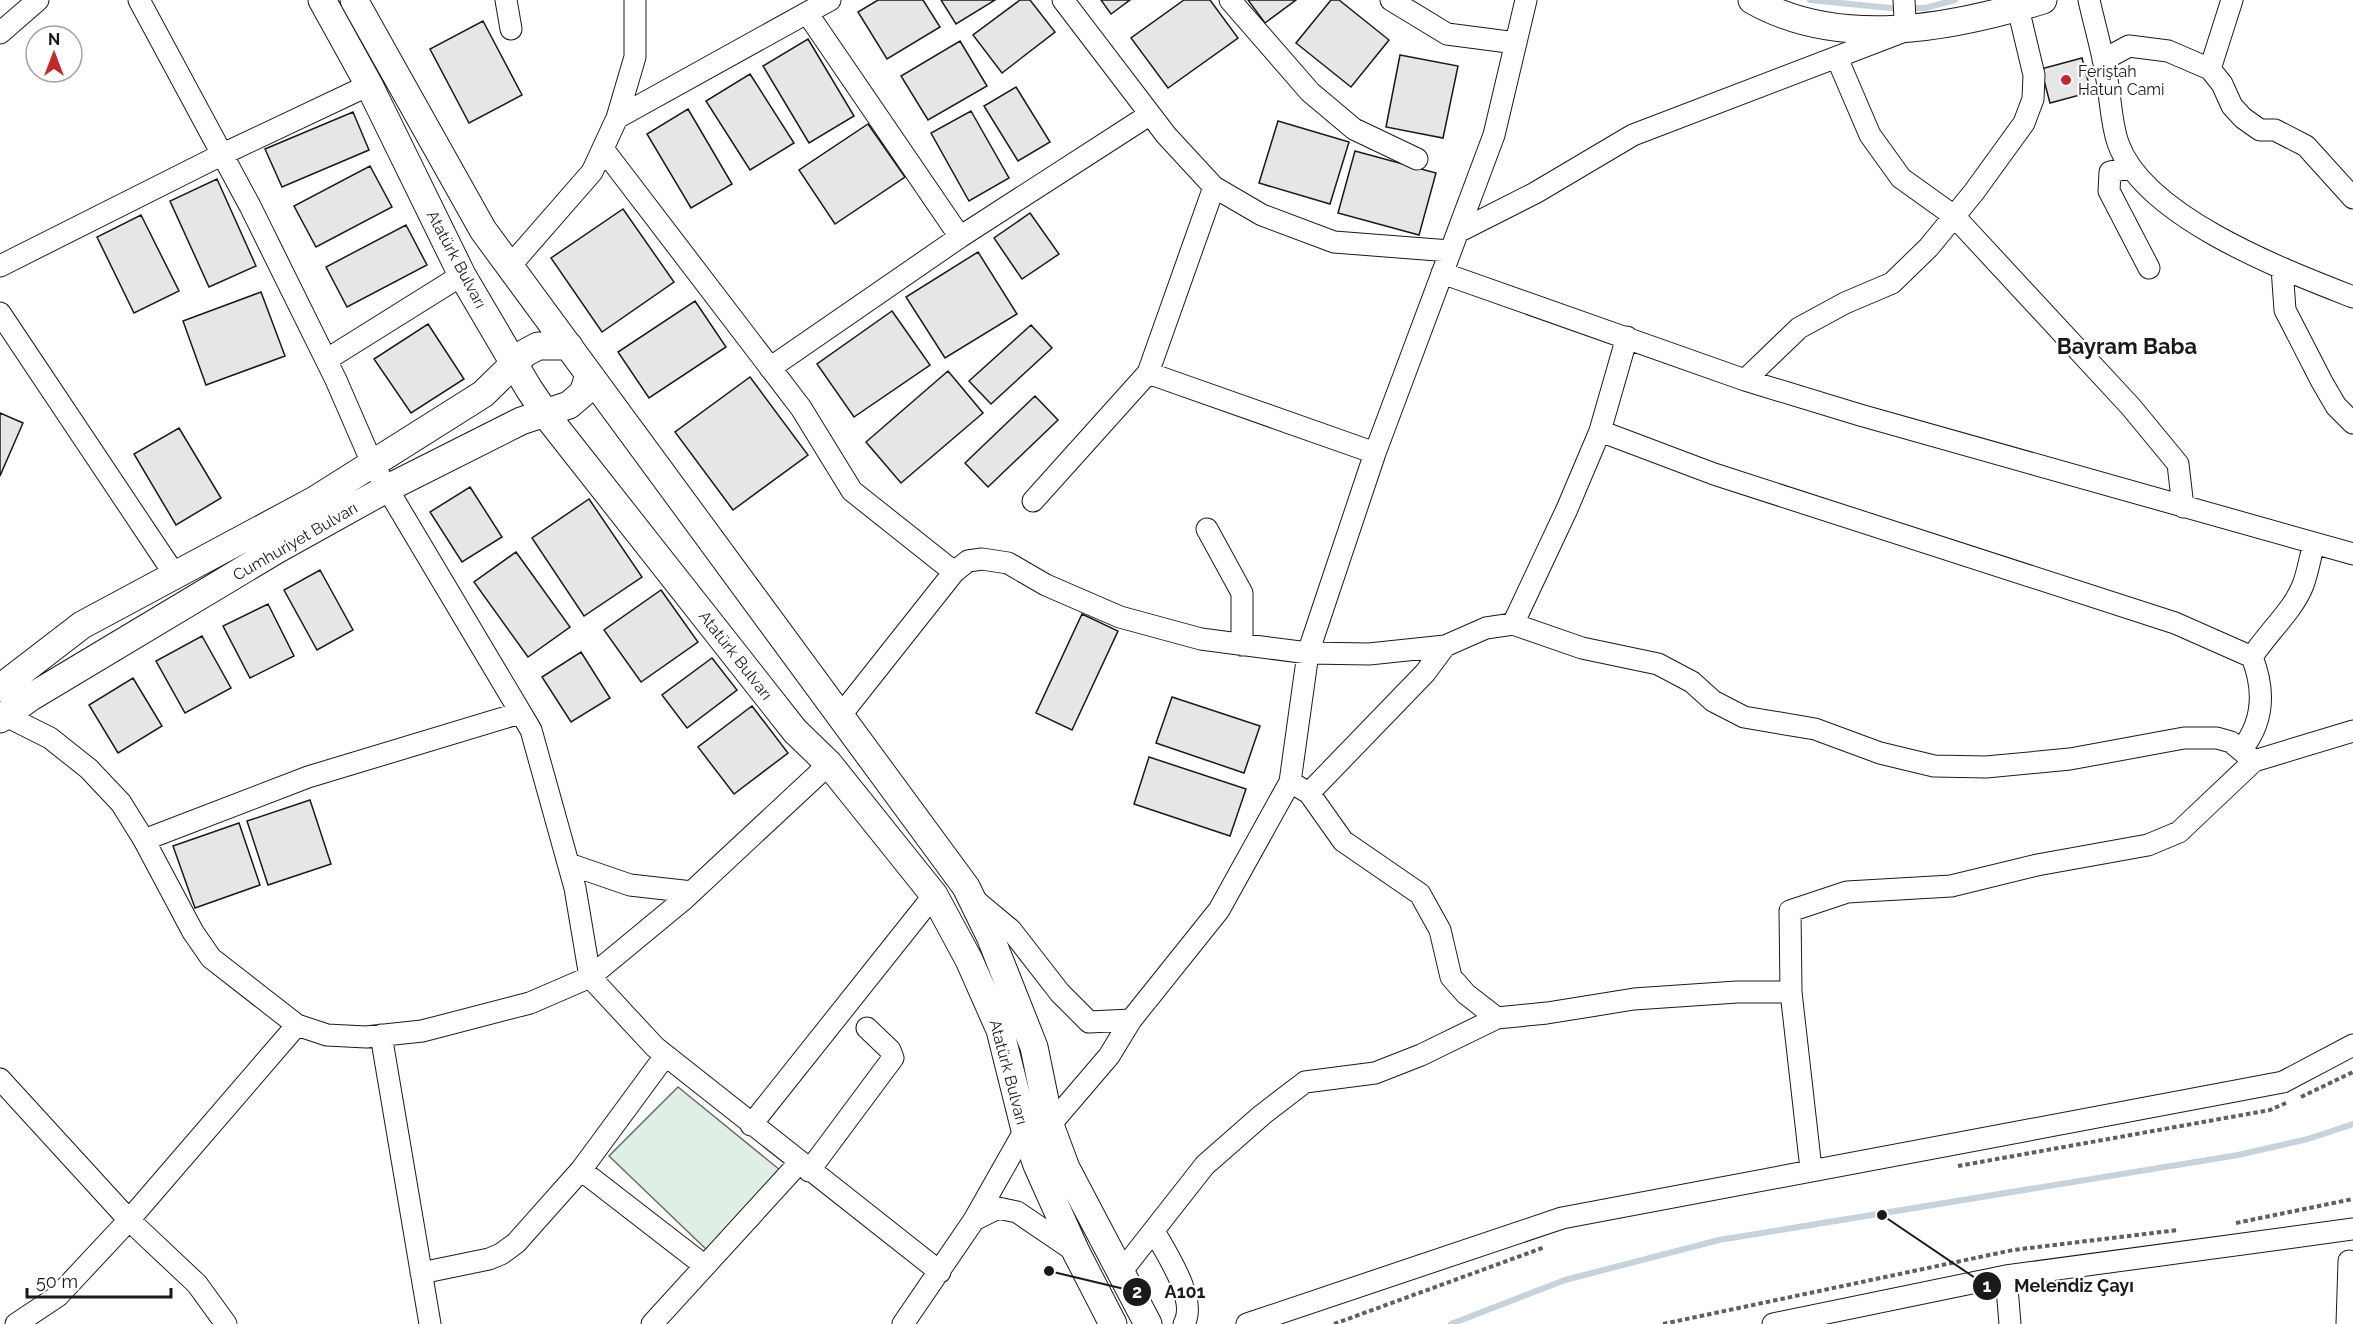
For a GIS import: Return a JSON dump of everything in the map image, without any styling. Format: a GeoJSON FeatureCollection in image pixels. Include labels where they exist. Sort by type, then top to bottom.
{"type":"FeatureCollection","features":[{"type":"Feature","properties":{"kind":"main road","name":"Atatürk Bulvarı"},"geometry":{"type":"LineString","coordinates":[[322,0],[369,85],[462,275],[545,413],[795,731],[829,764],[934,895],[969,960],[1000,1030],[1038,1127],[1066,1168],[1148,1324]]}},
{"type":"Feature","properties":{"kind":"main road","name":"Atatürk Bulvarı"},"geometry":{"type":"LineString","coordinates":[[354,0],[483,230],[971,897],[990,936],[1034,1047],[1038,1127],[1036,1165],[1076,1252],[1113,1324]]}},
{"type":"Feature","properties":{"kind":"main road"},"geometry":{"type":"LineString","coordinates":[[1752,0],[1772,11],[1823,26],[1864,30],[1906,16],[2030,4]]}},
{"type":"Feature","properties":{"kind":"main road","name":"Cumhuriyet Bulvarı"},"geometry":{"type":"LineString","coordinates":[[0,688],[82,625],[315,500],[483,394],[513,363],[538,346],[569,346]]}},
{"type":"Feature","properties":{"kind":"main road","name":"Cumhuriyet Bulvarı"},"geometry":{"type":"LineString","coordinates":[[2,716],[268,555],[386,489],[521,421],[577,399],[588,384],[589,375]]}},
{"type":"Feature","properties":{"kind":"street"},"geometry":{"type":"LineString","coordinates":[[0,33],[38,0]]}},
{"type":"Feature","properties":{"kind":"street"},"geometry":{"type":"LineString","coordinates":[[139,0],[223,154],[326,360],[372,463],[531,730],[569,864],[590,977],[665,1056],[940,1272]]}},
{"type":"Feature","properties":{"kind":"street"},"geometry":{"type":"LineString","coordinates":[[506,0],[511,29]]}},
{"type":"Feature","properties":{"kind":"street"},"geometry":{"type":"LineString","coordinates":[[510,266],[592,172],[603,149],[617,118],[635,57],[635,0]]}},
{"type":"Feature","properties":{"kind":"street"},"geometry":{"type":"LineString","coordinates":[[617,118],[830,0]]}},
{"type":"Feature","properties":{"kind":"street"},"geometry":{"type":"LineString","coordinates":[[1063,0],[1149,115],[1214,186],[1262,215],[1334,242],[1454,242],[1633,135],[1837,58],[1906,16]]}},
{"type":"Feature","properties":{"kind":"street"},"geometry":{"type":"LineString","coordinates":[[1230,0],[1310,92],[1354,129],[1418,159]]}},
{"type":"Feature","properties":{"kind":"street"},"geometry":{"type":"LineString","coordinates":[[1391,0],[1446,34],[1516,43]]}},
{"type":"Feature","properties":{"kind":"street"},"geometry":{"type":"LineString","coordinates":[[903,1324],[1038,1127],[1109,1056],[1131,1020],[1219,910],[1290,782],[1308,653],[1374,453],[1494,135],[1526,0]]}},
{"type":"Feature","properties":{"kind":"street"},"geometry":{"type":"LineString","coordinates":[[2089,0],[2103,60],[2115,131],[2129,168],[2164,203],[2256,257],[2353,297]]}},
{"type":"Feature","properties":{"kind":"street"},"geometry":{"type":"LineString","coordinates":[[2210,69],[2232,0]]}},
{"type":"Feature","properties":{"kind":"street"},"geometry":{"type":"LineString","coordinates":[[1745,380],[1799,328],[1845,303],[1892,283],[1929,247],[1954,216],[2024,123],[2033,99],[2030,4]]}},
{"type":"Feature","properties":{"kind":"street"},"geometry":{"type":"LineString","coordinates":[[807,13],[960,237]]}},
{"type":"Feature","properties":{"kind":"street"},"geometry":{"type":"LineString","coordinates":[[2103,60],[2129,46],[2168,51],[2210,69],[2222,84],[2232,106],[2243,118],[2260,130],[2275,130],[2306,146],[2353,198]]}},
{"type":"Feature","properties":{"kind":"street"},"geometry":{"type":"LineString","coordinates":[[1837,58],[1870,135],[1901,178],[1954,216],[2131,407],[2178,464],[2183,507]]}},
{"type":"Feature","properties":{"kind":"street"},"geometry":{"type":"LineString","coordinates":[[0,266],[223,154],[369,85]]}},
{"type":"Feature","properties":{"kind":"street"},"geometry":{"type":"LineString","coordinates":[[770,368],[960,237],[1149,115]]}},
{"type":"Feature","properties":{"kind":"street"},"geometry":{"type":"LineString","coordinates":[[603,149],[801,408],[852,491],[954,572]]}},
{"type":"Feature","properties":{"kind":"street"},"geometry":{"type":"LineString","coordinates":[[2129,168],[2110,172],[2109,191],[2149,268]]}},
{"type":"Feature","properties":{"kind":"street"},"geometry":{"type":"LineString","coordinates":[[1034,501],[1148,373],[1214,186]]}},
{"type":"Feature","properties":{"kind":"street"},"geometry":{"type":"LineString","coordinates":[[2282,268],[2285,310],[2336,406],[2353,423]]}},
{"type":"Feature","properties":{"kind":"street"},"geometry":{"type":"LineString","coordinates":[[1442,273],[1745,380],[1860,415],[2353,554]]}},
{"type":"Feature","properties":{"kind":"street"},"geometry":{"type":"LineString","coordinates":[[326,360],[462,275]]}},
{"type":"Feature","properties":{"kind":"street"},"geometry":{"type":"LineString","coordinates":[[0,313],[175,575]]}},
{"type":"Feature","properties":{"kind":"street"},"geometry":{"type":"LineString","coordinates":[[1513,624],[1568,509],[1600,431],[1627,337]]}},
{"type":"Feature","properties":{"kind":"street"},"geometry":{"type":"LineString","coordinates":[[1148,373],[1374,453]]}},
{"type":"Feature","properties":{"kind":"street"},"geometry":{"type":"LineString","coordinates":[[1600,431],[1713,474],[2175,623],[2252,657],[2259,675],[2260,704],[2248,756],[2179,832],[2148,845],[2037,865],[1952,886],[1847,892],[1790,911],[1791,992],[1810,1169]]}},
{"type":"Feature","properties":{"kind":"street"},"geometry":{"type":"LineString","coordinates":[[1207,529],[1242,593],[1242,645]]}},
{"type":"Feature","properties":{"kind":"street"},"geometry":{"type":"LineString","coordinates":[[2252,657],[2303,586],[2314,544]]}},
{"type":"Feature","properties":{"kind":"street"},"geometry":{"type":"LineString","coordinates":[[840,716],[954,572],[968,561],[982,559],[1008,563],[1046,585],[1120,616],[1201,639],[1242,645],[1308,653],[1369,654],[1445,646],[1486,628],[1513,624],[1582,648],[1658,664],[1692,682],[1713,701],[1744,717],[1815,729],[1880,753],[1934,766],[1986,767],[2070,759],[2184,738],[2217,738],[2231,742],[2248,756]]}},
{"type":"Feature","properties":{"kind":"street"},"geometry":{"type":"LineString","coordinates":[[1309,793],[1425,673],[1445,646]]}},
{"type":"Feature","properties":{"kind":"street"},"geometry":{"type":"LineString","coordinates":[[144,840],[308,777],[520,713]]}},
{"type":"Feature","properties":{"kind":"street"},"geometry":{"type":"LineString","coordinates":[[2,716],[50,738],[89,769],[121,803],[144,840],[193,932],[211,958],[297,1025],[327,1035],[381,1035],[422,1031],[530,1003],[590,977],[692,892],[829,764]]}},
{"type":"Feature","properties":{"kind":"street"},"geometry":{"type":"LineString","coordinates":[[2248,756],[2353,732]]}},
{"type":"Feature","properties":{"kind":"street"},"geometry":{"type":"LineString","coordinates":[[1290,782],[1309,793],[1343,842],[1420,894],[1440,930],[1451,977],[1466,994],[1497,1018]]}},
{"type":"Feature","properties":{"kind":"street"},"geometry":{"type":"LineString","coordinates":[[569,864],[630,885],[692,892]]}},
{"type":"Feature","properties":{"kind":"street"},"geometry":{"type":"LineString","coordinates":[[751,1125],[934,895]]}},
{"type":"Feature","properties":{"kind":"street"},"geometry":{"type":"LineString","coordinates":[[971,897],[1011,930],[1060,993],[1089,1022],[1131,1020]]}},
{"type":"Feature","properties":{"kind":"street"},"geometry":{"type":"LineString","coordinates":[[1121,1272],[1205,1165],[1262,1115],[1305,1082],[1375,1073],[1497,1018],[1547,1014],[1634,999],[1737,992],[1791,992]]}},
{"type":"Feature","properties":{"kind":"street"},"geometry":{"type":"LineString","coordinates":[[16,1324],[58,1296],[129,1220],[297,1025]]}},
{"type":"Feature","properties":{"kind":"street"},"geometry":{"type":"LineString","coordinates":[[652,1324],[705,1266],[804,1167],[893,1058],[890,1050],[867,1028]]}},
{"type":"Feature","properties":{"kind":"street"},"geometry":{"type":"LineString","coordinates":[[381,1035],[430,1324]]}},
{"type":"Feature","properties":{"kind":"street"},"geometry":{"type":"LineString","coordinates":[[1248,1324],[1562,1218],[1810,1169],[2283,1082],[2353,1045]]}},
{"type":"Feature","properties":{"kind":"street"},"geometry":{"type":"LineString","coordinates":[[421,1273],[501,1254],[516,1243],[581,1170],[665,1056]]}},
{"type":"Feature","properties":{"kind":"street"},"geometry":{"type":"LineString","coordinates":[[0,1079],[129,1220],[197,1284],[226,1324]]}},
{"type":"Feature","properties":{"kind":"street"},"geometry":{"type":"LineString","coordinates":[[581,1170],[705,1266]]}},
{"type":"Feature","properties":{"kind":"street"},"geometry":{"type":"LineString","coordinates":[[974,1220],[998,1208],[1017,1212],[1076,1252]]}},
{"type":"Feature","properties":{"kind":"street"},"geometry":{"type":"LineString","coordinates":[[1781,1323],[2006,1276],[2353,1229]]}},
{"type":"Feature","properties":{"kind":"street"},"geometry":{"type":"LineString","coordinates":[[1154,1231],[1176,1270],[1189,1310],[1186,1324]]}},
{"type":"Feature","properties":{"kind":"street"},"geometry":{"type":"LineString","coordinates":[[2347,1324],[2349,1261]]}},
{"type":"Feature","properties":{"kind":"street"},"geometry":{"type":"LineString","coordinates":[[2006,1276],[2010,1324]]}},
{"type":"Feature","properties":{"kind":"path"},"geometry":{"type":"LineString","coordinates":[[1956,1166],[2270,1110],[2353,1072]]}},
{"type":"Feature","properties":{"kind":"path"},"geometry":{"type":"LineString","coordinates":[[1334,1324],[1550,1245]]}},
{"type":"Feature","properties":{"kind":"green space"},"geometry":{"type":"Polygon","coordinates":[[[678,1087],[780,1170],[709,1252],[609,1156],[678,1087]]]}},
{"type":"Feature","properties":{"kind":"building"},"geometry":{"type":"Polygon","coordinates":[[[878,0],[923,0],[940,27],[887,59],[858,12],[878,0]]]}},
{"type":"Feature","properties":{"kind":"building"},"geometry":{"type":"Polygon","coordinates":[[[941,0],[995,0],[956,24],[941,0]]]}},
{"type":"Feature","properties":{"kind":"building"},"geometry":{"type":"Polygon","coordinates":[[[1020,0],[1030,0],[1055,32],[1002,73],[973,35],[1020,0]]]}},
{"type":"Feature","properties":{"kind":"building"},"geometry":{"type":"Polygon","coordinates":[[[1101,0],[1130,0],[1111,14],[1101,0]]]}},
{"type":"Feature","properties":{"kind":"building"},"geometry":{"type":"Polygon","coordinates":[[[1184,0],[1210,0],[1238,38],[1168,88],[1131,38],[1184,0]]]}},
{"type":"Feature","properties":{"kind":"building"},"geometry":{"type":"Polygon","coordinates":[[[1248,0],[1296,0],[1265,23],[1248,0]]]}},
{"type":"Feature","properties":{"kind":"building"},"geometry":{"type":"Polygon","coordinates":[[[1331,0],[1339,0],[1389,40],[1351,87],[1296,43],[1331,0]]]}},
{"type":"Feature","properties":{"kind":"building"},"geometry":{"type":"Polygon","coordinates":[[[483,21],[522,95],[469,123],[430,49],[483,21]]]}},
{"type":"Feature","properties":{"kind":"building"},"geometry":{"type":"Polygon","coordinates":[[[808,39],[854,116],[809,143],[763,66],[808,39]]]}},
{"type":"Feature","properties":{"kind":"building"},"geometry":{"type":"Polygon","coordinates":[[[960,41],[987,86],[928,120],[901,76],[960,41]]]}},
{"type":"Feature","properties":{"kind":"building"},"geometry":{"type":"Polygon","coordinates":[[[1400,55],[1458,66],[1443,138],[1386,127],[1400,55]]]}},
{"type":"Feature","properties":{"kind":"building","name":"Feriştah Hatun Cami"},"geometry":{"type":"Polygon","coordinates":[[[2082,58],[2091,92],[2050,103],[2041,69],[2082,58]]]}},
{"type":"Feature","properties":{"kind":"building"},"geometry":{"type":"Polygon","coordinates":[[[750,74],[794,143],[750,170],[706,101],[750,74]]]}},
{"type":"Feature","properties":{"kind":"building"},"geometry":{"type":"Polygon","coordinates":[[[1016,87],[1050,142],[1018,161],[984,106],[1016,87]]]}},
{"type":"Feature","properties":{"kind":"building"},"geometry":{"type":"Polygon","coordinates":[[[688,109],[732,184],[691,208],[647,134],[688,109]]]}},
{"type":"Feature","properties":{"kind":"building"},"geometry":{"type":"Polygon","coordinates":[[[971,111],[1009,178],[969,201],[931,133],[971,111]]]}},
{"type":"Feature","properties":{"kind":"building"},"geometry":{"type":"Polygon","coordinates":[[[353,112],[369,150],[282,187],[265,149],[353,112]]]}},
{"type":"Feature","properties":{"kind":"building"},"geometry":{"type":"Polygon","coordinates":[[[1278,121],[1349,142],[1330,204],[1259,183],[1278,121]]]}},
{"type":"Feature","properties":{"kind":"building"},"geometry":{"type":"Polygon","coordinates":[[[868,124],[905,177],[835,224],[799,170],[868,124]]]}},
{"type":"Feature","properties":{"kind":"building"},"geometry":{"type":"Polygon","coordinates":[[[1355,151],[1436,173],[1419,235],[1338,213],[1355,151]]]}},
{"type":"Feature","properties":{"kind":"building"},"geometry":{"type":"Polygon","coordinates":[[[370,166],[392,207],[316,247],[294,206],[370,166]]]}},
{"type":"Feature","properties":{"kind":"building"},"geometry":{"type":"Polygon","coordinates":[[[217,179],[256,266],[209,287],[170,201],[217,179]]]}},
{"type":"Feature","properties":{"kind":"building"},"geometry":{"type":"Polygon","coordinates":[[[623,209],[674,282],[602,332],[551,258],[623,209]]]}},
{"type":"Feature","properties":{"kind":"building"},"geometry":{"type":"Polygon","coordinates":[[[1030,213],[1059,254],[1022,279],[994,238],[1030,213]]]}},
{"type":"Feature","properties":{"kind":"building"},"geometry":{"type":"Polygon","coordinates":[[[141,215],[179,291],[134,313],[97,237],[141,215]]]}},
{"type":"Feature","properties":{"kind":"building"},"geometry":{"type":"Polygon","coordinates":[[[406,225],[427,265],[347,307],[326,267],[406,225]]]}},
{"type":"Feature","properties":{"kind":"building"},"geometry":{"type":"Polygon","coordinates":[[[978,252],[1017,314],[945,358],[906,297],[978,252]]]}},
{"type":"Feature","properties":{"kind":"building"},"geometry":{"type":"Polygon","coordinates":[[[261,292],[285,356],[206,385],[183,321],[261,292]]]}},
{"type":"Feature","properties":{"kind":"building"},"geometry":{"type":"Polygon","coordinates":[[[695,301],[726,347],[649,398],[618,352],[695,301]]]}},
{"type":"Feature","properties":{"kind":"building"},"geometry":{"type":"Polygon","coordinates":[[[892,311],[930,365],[854,417],[817,364],[892,311]]]}},
{"type":"Feature","properties":{"kind":"building"},"geometry":{"type":"Polygon","coordinates":[[[428,324],[464,379],[411,413],[374,359],[428,324]]]}},
{"type":"Feature","properties":{"kind":"building"},"geometry":{"type":"Polygon","coordinates":[[[1031,325],[1052,348],[991,404],[969,381],[1031,325]]]}},
{"type":"Feature","properties":{"kind":"building"},"geometry":{"type":"Polygon","coordinates":[[[948,371],[983,413],[901,483],[866,442],[948,371]]]}},
{"type":"Feature","properties":{"kind":"building"},"geometry":{"type":"Polygon","coordinates":[[[750,377],[808,455],[733,510],[675,432],[750,377]]]}},
{"type":"Feature","properties":{"kind":"building"},"geometry":{"type":"Polygon","coordinates":[[[1035,396],[1058,420],[988,487],[965,463],[1035,396]]]}},
{"type":"Feature","properties":{"kind":"building"},"geometry":{"type":"Polygon","coordinates":[[[0,413],[23,423],[0,476],[0,413]]]}},
{"type":"Feature","properties":{"kind":"building"},"geometry":{"type":"Polygon","coordinates":[[[179,428],[221,498],[176,525],[134,454],[179,428]]]}},
{"type":"Feature","properties":{"kind":"building"},"geometry":{"type":"Polygon","coordinates":[[[470,487],[502,537],[462,562],[430,512],[470,487]]]}},
{"type":"Feature","properties":{"kind":"building"},"geometry":{"type":"Polygon","coordinates":[[[589,499],[642,577],[584,616],[532,538],[589,499]]]}},
{"type":"Feature","properties":{"kind":"building"},"geometry":{"type":"Polygon","coordinates":[[[516,552],[570,627],[528,657],[474,582],[516,552]]]}},
{"type":"Feature","properties":{"kind":"building"},"geometry":{"type":"Polygon","coordinates":[[[320,570],[353,630],[317,650],[284,590],[320,570]]]}},
{"type":"Feature","properties":{"kind":"building"},"geometry":{"type":"Polygon","coordinates":[[[661,590],[698,642],[641,682],[604,630],[661,590]]]}},
{"type":"Feature","properties":{"kind":"building"},"geometry":{"type":"Polygon","coordinates":[[[268,604],[294,656],[250,678],[223,626],[268,604]]]}},
{"type":"Feature","properties":{"kind":"building"},"geometry":{"type":"Polygon","coordinates":[[[1082,614],[1118,631],[1072,730],[1036,713],[1082,614]]]}},
{"type":"Feature","properties":{"kind":"building"},"geometry":{"type":"Polygon","coordinates":[[[202,636],[231,688],[185,713],[156,661],[202,636]]]}},
{"type":"Feature","properties":{"kind":"building"},"geometry":{"type":"Polygon","coordinates":[[[581,652],[610,698],[571,722],[542,677],[581,652]]]}},
{"type":"Feature","properties":{"kind":"building"},"geometry":{"type":"Polygon","coordinates":[[[712,658],[737,690],[687,728],[662,695],[712,658]]]}},
{"type":"Feature","properties":{"kind":"building"},"geometry":{"type":"Polygon","coordinates":[[[133,678],[162,726],[118,753],[89,705],[133,678]]]}},
{"type":"Feature","properties":{"kind":"building"},"geometry":{"type":"Polygon","coordinates":[[[1172,697],[1260,726],[1244,773],[1156,743],[1172,697]]]}},
{"type":"Feature","properties":{"kind":"building"},"geometry":{"type":"Polygon","coordinates":[[[752,706],[788,753],[734,794],[698,747],[752,706]]]}},
{"type":"Feature","properties":{"kind":"building"},"geometry":{"type":"Polygon","coordinates":[[[1149,757],[1246,789],[1230,836],[1134,804],[1149,757]]]}},
{"type":"Feature","properties":{"kind":"building"},"geometry":{"type":"Polygon","coordinates":[[[310,800],[331,864],[268,885],[247,821],[310,800]]]}},
{"type":"Feature","properties":{"kind":"building"},"geometry":{"type":"Polygon","coordinates":[[[239,823],[260,885],[195,908],[173,846],[239,823]]]}},
{"type":"Feature","properties":{"kind":"waterway"},"geometry":{"type":"LineString","coordinates":[[1810,0],[1890,8],[1925,8],[1955,0]]}},
{"type":"Feature","properties":{"kind":"waterway"},"geometry":{"type":"LineString","coordinates":[[1451,1324],[1565,1280],[1719,1240],[2238,1155],[2308,1139],[2353,1124]]}},
{"type":"Feature","properties":{"kind":"place","name":"Feriştah Hatun Cami"},"geometry":{"type":"Point","coordinates":[2066,80]}},
{"type":"Feature","properties":{"kind":"place","name":"Melendiz Çayı"},"geometry":{"type":"Point","coordinates":[1882,1215]}},
{"type":"Feature","properties":{"kind":"place","name":"A101"},"geometry":{"type":"Point","coordinates":[1049,1271]}},
{"type":"Feature","properties":{"kind":"district","name":"Bayram Baba"},"geometry":{"type":"Point","coordinates":[2127,346]}}]}
